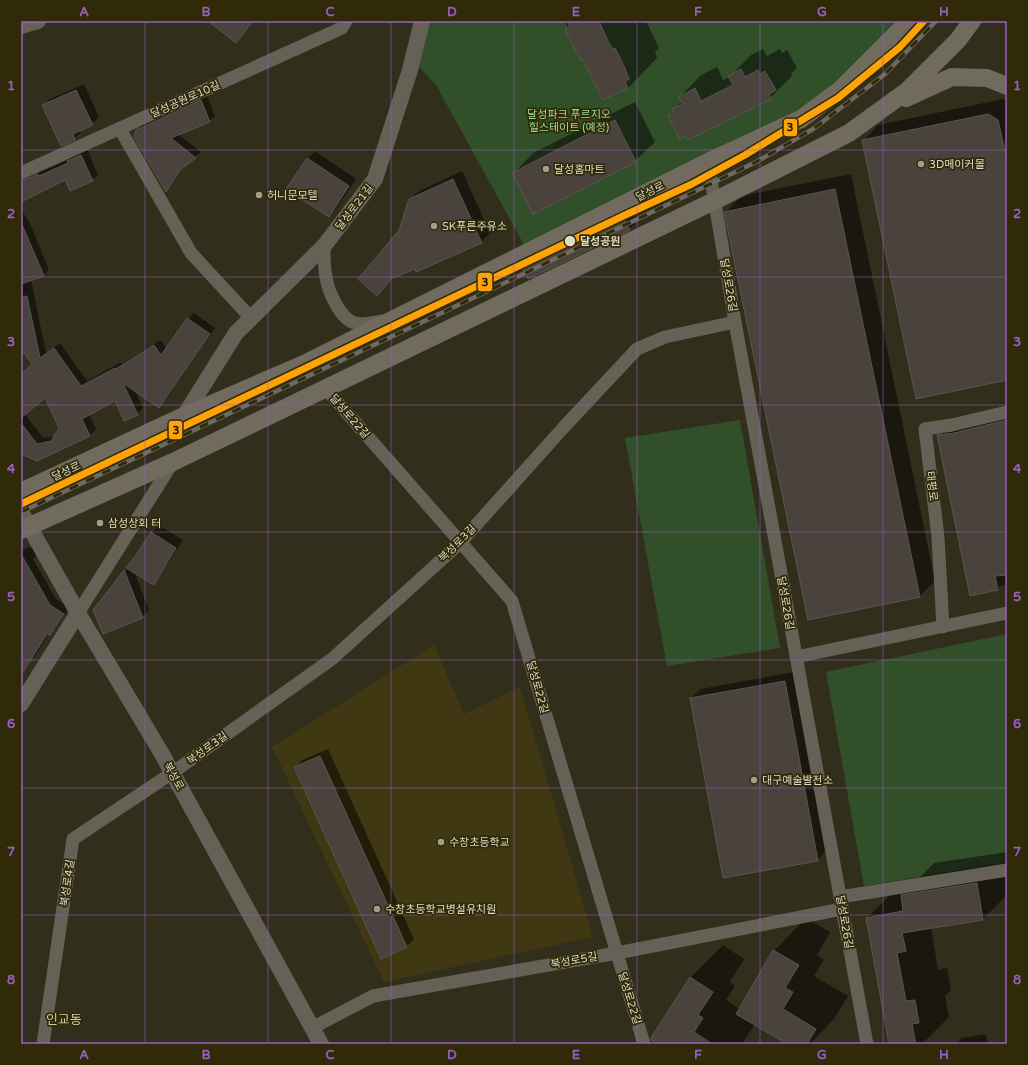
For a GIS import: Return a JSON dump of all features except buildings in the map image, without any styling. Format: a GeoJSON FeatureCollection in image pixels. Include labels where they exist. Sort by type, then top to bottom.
{"type":"FeatureCollection","features":[{"type":"Feature","properties":{"kind":"main road","name":"달성로"},"geometry":{"type":"LineString","coordinates":[[21,492],[184,416],[304,364],[708,162],[801,119],[840,90],[909,21]]}},
{"type":"Feature","properties":{"kind":"main road"},"geometry":{"type":"LineString","coordinates":[[24,523],[173,462],[714,201],[849,133],[907,91],[958,40],[972,21]]}},
{"type":"Feature","properties":{"kind":"main road"},"geometry":{"type":"LineString","coordinates":[[881,110],[952,77],[987,78],[1007,86]]}},
{"type":"Feature","properties":{"kind":"street"},"geometry":{"type":"LineString","coordinates":[[21,26],[38,21]]}},
{"type":"Feature","properties":{"kind":"street","name":"달성공원로10길"},"geometry":{"type":"LineString","coordinates":[[21,173],[342,28],[346,21]]}},
{"type":"Feature","properties":{"kind":"street","name":"달성로21길"},"geometry":{"type":"LineString","coordinates":[[184,416],[236,333],[324,246],[375,179],[410,70],[422,21]]}},
{"type":"Feature","properties":{"kind":"street"},"geometry":{"type":"LineString","coordinates":[[120,129],[191,253],[251,318]]}},
{"type":"Feature","properties":{"kind":"street","name":"달성로26길"},"geometry":{"type":"LineString","coordinates":[[708,162],[735,322],[867,1044]]}},
{"type":"Feature","properties":{"kind":"street"},"geometry":{"type":"LineString","coordinates":[[324,246],[325,276],[328,288],[342,316],[355,324],[372,323],[394,318]]}},
{"type":"Feature","properties":{"kind":"street","name":"북성로3길"},"geometry":{"type":"LineString","coordinates":[[172,773],[332,659],[460,543],[557,434],[637,349],[666,337],[735,322]]}},
{"type":"Feature","properties":{"kind":"street","name":"달성로22길"},"geometry":{"type":"LineString","coordinates":[[326,389],[512,601],[644,1044]]}},
{"type":"Feature","properties":{"kind":"street","name":"태평로"},"geometry":{"type":"LineString","coordinates":[[943,626],[938,537],[925,429],[952,425],[1007,412]]}},
{"type":"Feature","properties":{"kind":"street"},"geometry":{"type":"LineString","coordinates":[[21,704],[173,462]]}},
{"type":"Feature","properties":{"kind":"street","name":"북성로"},"geometry":{"type":"LineString","coordinates":[[24,523],[172,773],[321,1044]]}},
{"type":"Feature","properties":{"kind":"street"},"geometry":{"type":"LineString","coordinates":[[796,657],[1007,613]]}},
{"type":"Feature","properties":{"kind":"street","name":"북성로4길"},"geometry":{"type":"LineString","coordinates":[[43,1044],[73,839],[172,773]]}},
{"type":"Feature","properties":{"kind":"street","name":"북성로5길"},"geometry":{"type":"LineString","coordinates":[[312,1028],[373,996],[617,953],[841,903],[1007,870]]}},
{"type":"Feature","properties":{"kind":"shaded area","name":"수창초등학교"},"geometry":{"type":"Polygon","coordinates":[[[434,645],[464,714],[520,687],[593,937],[384,982],[272,747],[434,645]]]}},
{"type":"Feature","properties":{"kind":"green space","name":"달성파크 푸르지오 힐스테이트 (예정)"},"geometry":{"type":"Polygon","coordinates":[[[422,21],[909,21],[840,90],[528,252],[436,85],[419,67],[422,21]]]}},
{"type":"Feature","properties":{"kind":"green space"},"geometry":{"type":"Polygon","coordinates":[[[740,420],[780,648],[667,666],[625,438],[740,420]]]}},
{"type":"Feature","properties":{"kind":"green space"},"geometry":{"type":"Polygon","coordinates":[[[1007,634],[1007,862],[864,886],[826,672],[1007,634]]]}},
{"type":"Feature","properties":{"kind":"railway"},"geometry":{"type":"LineString","coordinates":[[21,512],[490,290],[756,162],[813,129],[885,74],[936,21]]}},
{"type":"Feature","properties":{"kind":"transit line","name":"3"},"geometry":{"type":"LineString","coordinates":[[21,504],[692,184],[745,155],[838,98],[900,47],[924,21]]}},
{"type":"Feature","properties":{"kind":"place","name":"3D메이커몰"},"geometry":{"type":"Point","coordinates":[921,164]}},
{"type":"Feature","properties":{"kind":"place","name":"달성홈마트"},"geometry":{"type":"Point","coordinates":[546,169]}},
{"type":"Feature","properties":{"kind":"place","name":"허니문모텔"},"geometry":{"type":"Point","coordinates":[259,195]}},
{"type":"Feature","properties":{"kind":"place","name":"SK푸른주유소"},"geometry":{"type":"Point","coordinates":[434,226]}},
{"type":"Feature","properties":{"kind":"place","name":"달성공원"},"geometry":{"type":"Point","coordinates":[570,241]}},
{"type":"Feature","properties":{"kind":"place","name":"삼성상회 터"},"geometry":{"type":"Point","coordinates":[100,523]}},
{"type":"Feature","properties":{"kind":"place","name":"대구예술발전소"},"geometry":{"type":"Point","coordinates":[754,780]}},
{"type":"Feature","properties":{"kind":"place","name":"수창초등학교"},"geometry":{"type":"Point","coordinates":[441,842]}},
{"type":"Feature","properties":{"kind":"place","name":"수창초등학교병설유치원"},"geometry":{"type":"Point","coordinates":[377,909]}},
{"type":"Feature","properties":{"kind":"district","name":"인교동"},"geometry":{"type":"Point","coordinates":[64,1019]}}]}
